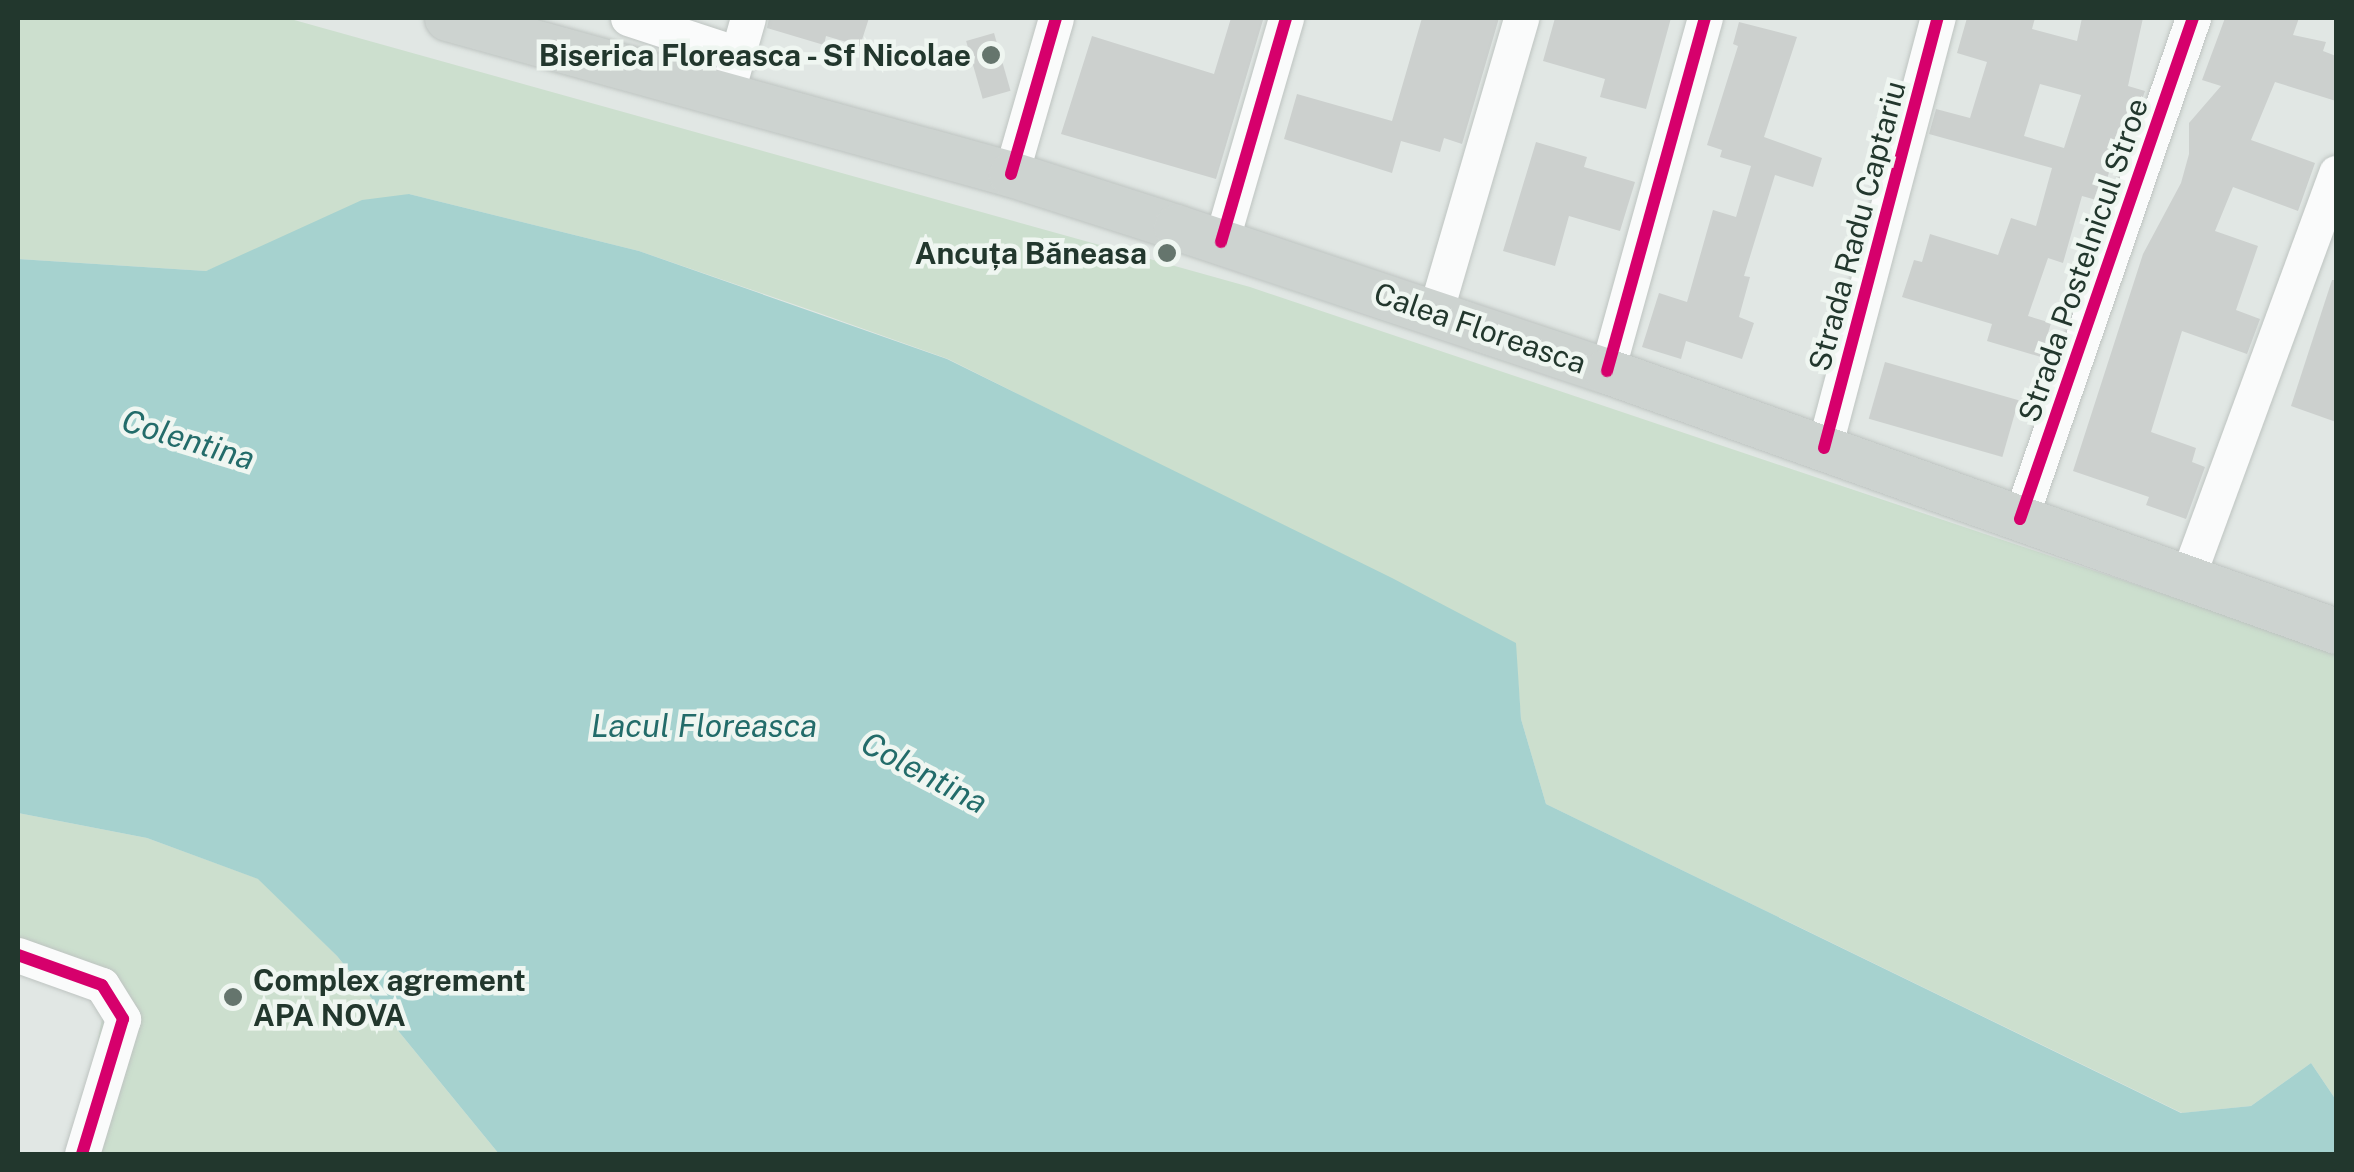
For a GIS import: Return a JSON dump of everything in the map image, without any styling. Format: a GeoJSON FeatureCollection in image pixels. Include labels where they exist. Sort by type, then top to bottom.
{"type":"FeatureCollection","features":[{"type":"Feature","properties":{"kind":"main road","name":"Calea Floreasca"},"geometry":{"type":"LineString","coordinates":[[447,18],[724,79],[1606,371],[2186,581],[2336,631]]}},
{"type":"Feature","properties":{"kind":"street"},"geometry":{"type":"LineString","coordinates":[[628,18],[702,42],[724,79]]}},
{"type":"Feature","properties":{"kind":"street"},"geometry":{"type":"LineString","coordinates":[[724,79],[748,18]]}},
{"type":"Feature","properties":{"kind":"street"},"geometry":{"type":"LineString","coordinates":[[1010,174],[1056,18]]}},
{"type":"Feature","properties":{"kind":"street"},"geometry":{"type":"LineString","coordinates":[[1221,242],[1286,18]]}},
{"type":"Feature","properties":{"kind":"street"},"geometry":{"type":"LineString","coordinates":[[1436,313],[1522,18]]}},
{"type":"Feature","properties":{"kind":"street"},"geometry":{"type":"LineString","coordinates":[[1606,371],[1704,18]]}},
{"type":"Feature","properties":{"kind":"street","name":"Strada Radu Captariu"},"geometry":{"type":"LineString","coordinates":[[1824,448],[1938,18]]}},
{"type":"Feature","properties":{"kind":"street","name":"Strada Postelnicul Stroe"},"geometry":{"type":"LineString","coordinates":[[2020,519],[2194,18]]}},
{"type":"Feature","properties":{"kind":"street"},"geometry":{"type":"LineString","coordinates":[[2186,581],[2336,173]]}},
{"type":"Feature","properties":{"kind":"street"},"geometry":{"type":"LineString","coordinates":[[18,955],[102,985],[123,1019],[82,1154]]}},
{"type":"Feature","properties":{"kind":"green space"},"geometry":{"type":"Polygon","coordinates":[[[18,18],[287,18],[1250,287],[2336,652],[2336,1100],[2311,1063],[2251,1106],[2182,1113],[1546,804],[1521,719],[1515,643],[948,359],[639,251],[409,194],[206,271],[18,259],[18,18]]]}},
{"type":"Feature","properties":{"kind":"green space","name":"Complex agrement APA NOVA"},"geometry":{"type":"Polygon","coordinates":[[[18,813],[147,838],[259,879],[337,956],[499,1154],[75,1154],[105,1004],[18,969],[18,813]]]}},
{"type":"Feature","properties":{"kind":"water","name":"Lacul Floreasca"},"geometry":{"type":"Polygon","coordinates":[[[409,194],[639,251],[947,359],[1392,578],[1516,643],[1521,719],[1546,804],[2181,1113],[2251,1106],[2311,1063],[2336,1100],[2336,1154],[499,1154],[337,956],[258,879],[147,838],[18,813],[18,259],[206,271],[362,200],[409,194]]]}},
{"type":"Feature","properties":{"kind":"building"},"geometry":{"type":"Polygon","coordinates":[[[769,18],[869,18],[860,46],[826,36],[824,45],[767,28],[769,18]]]}},
{"type":"Feature","properties":{"kind":"building"},"geometry":{"type":"Polygon","coordinates":[[[1231,18],[1263,20],[1216,179],[1061,134],[1092,36],[1214,74],[1231,18]]]}},
{"type":"Feature","properties":{"kind":"building"},"geometry":{"type":"Polygon","coordinates":[[[1422,18],[1499,18],[1462,144],[1444,138],[1440,152],[1401,141],[1392,173],[1284,139],[1297,94],[1392,121],[1422,18]]]}},
{"type":"Feature","properties":{"kind":"building"},"geometry":{"type":"Polygon","coordinates":[[[1555,18],[1671,18],[1646,109],[1600,97],[1605,79],[1543,61],[1555,18]]]}},
{"type":"Feature","properties":{"kind":"building"},"geometry":{"type":"Polygon","coordinates":[[[1967,18],[2035,18],[2032,29],[2077,41],[2082,18],[2143,18],[2128,86],[2145,91],[2138,111],[2133,110],[2127,129],[2123,128],[2100,201],[2082,196],[2063,263],[2048,258],[2028,316],[2051,323],[2041,357],[1987,341],[1992,324],[1902,297],[1914,260],[1922,262],[1930,234],[1998,255],[2011,218],[2036,226],[2052,168],[1929,134],[1936,109],[1970,118],[1987,62],[1957,53],[1967,18]],[[2040,84],[2024,136],[2064,148],[2081,95],[2040,84]]]}},
{"type":"Feature","properties":{"kind":"building"},"geometry":{"type":"Polygon","coordinates":[[[2225,18],[2299,18],[2293,35],[2326,42],[2323,51],[2336,56],[2336,101],[2275,82],[2251,140],[2315,163],[2298,211],[2233,187],[2215,231],[2258,246],[2236,310],[2260,319],[2247,354],[2182,331],[2151,432],[2196,448],[2192,462],[2205,467],[2186,519],[2146,505],[2149,497],[2073,471],[2143,254],[2181,183],[2189,154],[2189,123],[2221,86],[2202,80],[2225,18]]]}},
{"type":"Feature","properties":{"kind":"building"},"geometry":{"type":"Polygon","coordinates":[[[1739,22],[1797,37],[1764,137],[1822,158],[1813,187],[1775,175],[1744,276],[1750,277],[1739,317],[1754,323],[1742,359],[1686,341],[1681,359],[1642,347],[1659,293],[1687,302],[1713,210],[1736,217],[1751,166],[1720,157],[1722,150],[1707,145],[1738,46],[1733,44],[1739,22]]]}},
{"type":"Feature","properties":{"kind":"building"},"geometry":{"type":"Polygon","coordinates":[[[994,33],[1011,91],[983,99],[966,41],[994,33]]]}},
{"type":"Feature","properties":{"kind":"building"},"geometry":{"type":"Polygon","coordinates":[[[1536,142],[1587,157],[1584,167],[1635,182],[1620,231],[1569,216],[1555,266],[1503,251],[1536,142]]]}},
{"type":"Feature","properties":{"kind":"building"},"geometry":{"type":"Polygon","coordinates":[[[2332,280],[2336,280],[2336,422],[2291,406],[2332,280]]]}},
{"type":"Feature","properties":{"kind":"building"},"geometry":{"type":"Polygon","coordinates":[[[1885,362],[2019,400],[2002,457],[1869,419],[1885,362]]]}},
{"type":"Feature","properties":{"kind":"cycle path"},"geometry":{"type":"LineString","coordinates":[[1011,174],[1056,18]]}},
{"type":"Feature","properties":{"kind":"cycle path"},"geometry":{"type":"LineString","coordinates":[[1221,242],[1286,18]]}},
{"type":"Feature","properties":{"kind":"cycle path"},"geometry":{"type":"LineString","coordinates":[[1607,371],[1705,18]]}},
{"type":"Feature","properties":{"kind":"cycle path"},"geometry":{"type":"LineString","coordinates":[[1824,448],[1938,18]]}},
{"type":"Feature","properties":{"kind":"cycle path"},"geometry":{"type":"LineString","coordinates":[[2020,519],[2193,18]]}},
{"type":"Feature","properties":{"kind":"cycle path"},"geometry":{"type":"LineString","coordinates":[[18,955],[102,985],[123,1019],[82,1154]]}},
{"type":"Feature","properties":{"kind":"place","name":"Biserica Floreasca - Sf Nicolae"},"geometry":{"type":"Point","coordinates":[991,55]}},
{"type":"Feature","properties":{"kind":"place","name":"Ancuța Băneasa"},"geometry":{"type":"Point","coordinates":[1167,253]}},
{"type":"Feature","properties":{"kind":"place","name":"Complex agrement APA NOVA"},"geometry":{"type":"Point","coordinates":[233,997]}},
{"type":"Feature","properties":{"kind":"water label","name":"Colentina"},"geometry":{"type":"Point","coordinates":[188,440]}},
{"type":"Feature","properties":{"kind":"water label","name":"Colentina"},"geometry":{"type":"Point","coordinates":[924,773]}}]}
